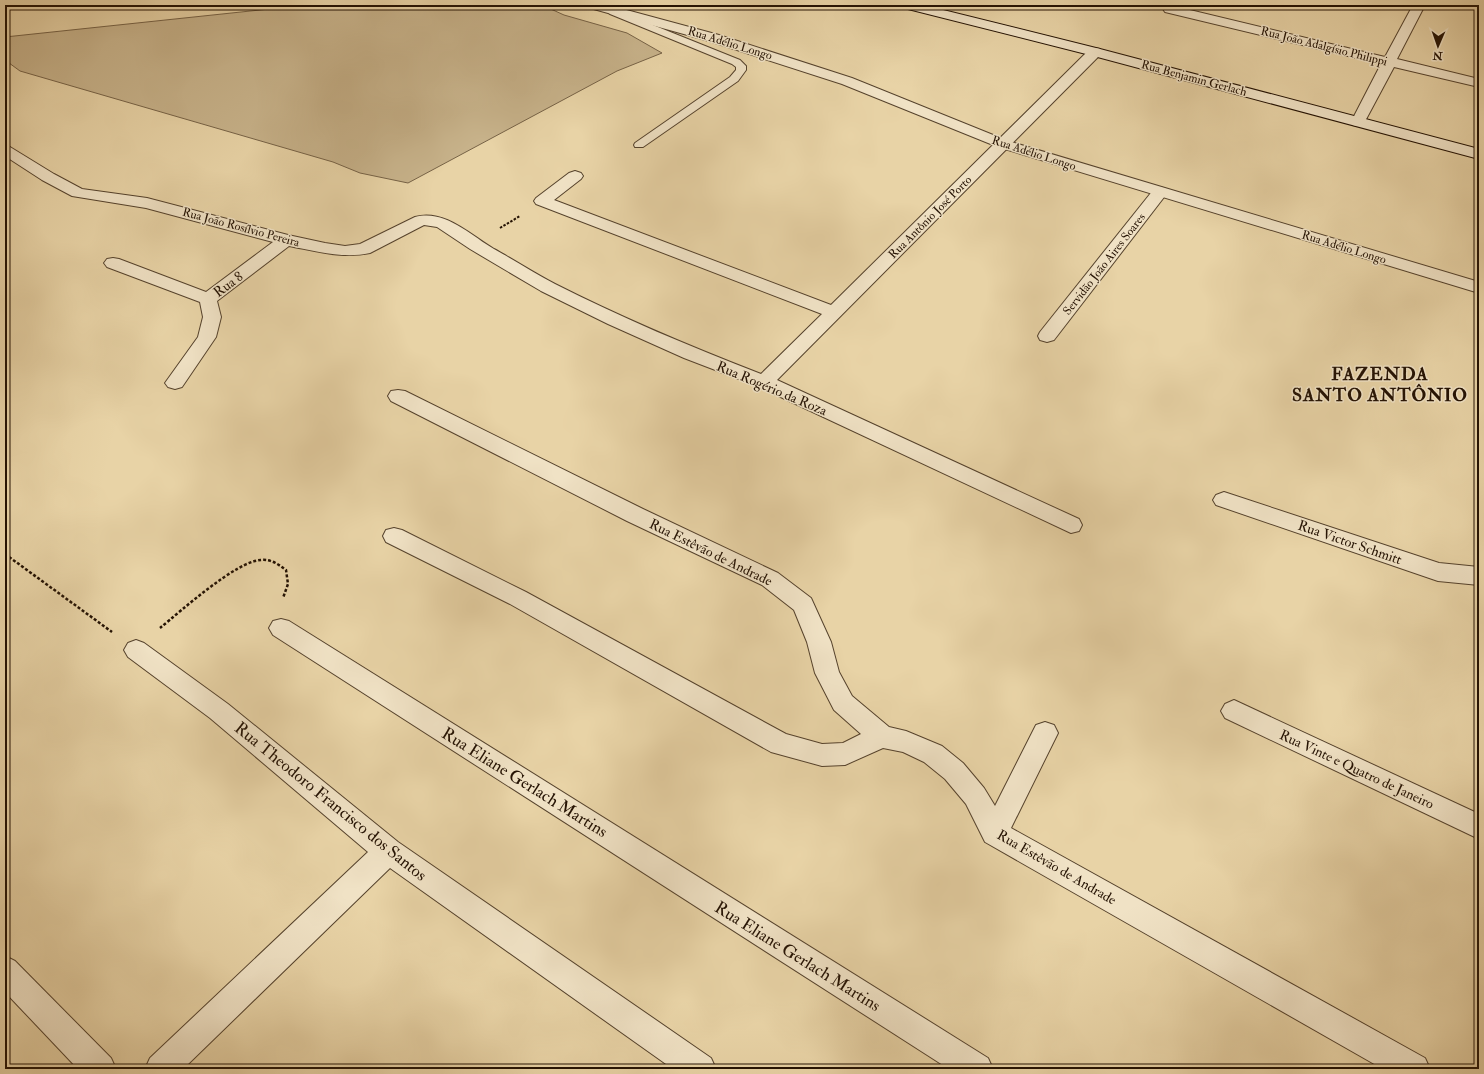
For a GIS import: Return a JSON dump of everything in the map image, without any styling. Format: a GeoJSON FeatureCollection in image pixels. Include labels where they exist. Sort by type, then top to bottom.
{"type":"FeatureCollection","features":[{"type":"Feature","properties":{"kind":"street","name":"Rua Benjamin Gerlach"},"geometry":{"type":"LineString","coordinates":[[908,5],[1095,52],[1479,154]]}},
{"type":"Feature","properties":{"kind":"street"},"geometry":{"type":"LineString","coordinates":[[1358,122],[1419,5]]}},
{"type":"Feature","properties":{"kind":"street","name":"Rua Adélio Longo"},"geometry":{"type":"LineString","coordinates":[[598,6],[714,38],[847,82],[1003,144],[1479,288]]}},
{"type":"Feature","properties":{"kind":"street","name":"Rua João Adalgísio Philippi"},"geometry":{"type":"LineString","coordinates":[[1169,9],[1479,83]]}},
{"type":"Feature","properties":{"kind":"street","name":"Rua Antônio José Porto"},"geometry":{"type":"LineString","coordinates":[[764,382],[1095,52]]}},
{"type":"Feature","properties":{"kind":"street","name":"Rua João Rosílvio Pereira"},"geometry":{"type":"LineString","coordinates":[[5,150],[53,180],[78,193],[147,203],[286,240],[345,251],[364,249],[421,220],[441,222],[476,244]]}},
{"type":"Feature","properties":{"kind":"street"},"geometry":{"type":"LineString","coordinates":[[542,201],[575,176]]}},
{"type":"Feature","properties":{"kind":"street","name":"Servidão João Aires Soares"},"geometry":{"type":"LineString","coordinates":[[1047,336],[1160,192]]}},
{"type":"Feature","properties":{"kind":"street"},"geometry":{"type":"LineString","coordinates":[[542,201],[834,312]]}},
{"type":"Feature","properties":{"kind":"street","name":"Rua 8"},"geometry":{"type":"LineString","coordinates":[[175,383],[207,336],[212,317],[208,299],[286,240]]}},
{"type":"Feature","properties":{"kind":"street","name":"Rua Rogério da Roza"},"geometry":{"type":"LineString","coordinates":[[476,244],[547,286],[614,320],[691,354],[764,382],[1071,525]]}},
{"type":"Feature","properties":{"kind":"street"},"geometry":{"type":"LineString","coordinates":[[113,263],[208,299]]}},
{"type":"Feature","properties":{"kind":"street","name":"Rua Estêvão de Andrade"},"geometry":{"type":"LineString","coordinates":[[398,396],[635,515],[770,579],[803,604],[819,642],[827,673],[843,703],[882,737],[906,742],[933,754],[954,771],[974,796],[995,833],[1414,1069]]}},
{"type":"Feature","properties":{"kind":"street","name":"Rua Victor Schmitt"},"geometry":{"type":"LineString","coordinates":[[1224,500],[1438,572],[1479,576]]}},
{"type":"Feature","properties":{"kind":"street"},"geometry":{"type":"LineString","coordinates":[[394,536],[518,598],[780,744],[822,755],[845,754],[882,737]]}},
{"type":"Feature","properties":{"kind":"street","name":"Rua Eliane Gerlach Martins"},"geometry":{"type":"LineString","coordinates":[[281,628],[977,1069]]}},
{"type":"Feature","properties":{"kind":"street","name":"Rua Theodoro Francisco dos Santos"},"geometry":{"type":"LineString","coordinates":[[136,650],[219,711],[388,851],[700,1069]]}},
{"type":"Feature","properties":{"kind":"street","name":"Rua Vinte e Quatro de Janeiro"},"geometry":{"type":"LineString","coordinates":[[1234,711],[1479,827]]}},
{"type":"Feature","properties":{"kind":"street"},"geometry":{"type":"LineString","coordinates":[[995,833],[1045,733]]}},
{"type":"Feature","properties":{"kind":"street"},"geometry":{"type":"LineString","coordinates":[[160,1069],[388,851]]}},
{"type":"Feature","properties":{"kind":"street"},"geometry":{"type":"LineString","coordinates":[[5,971],[100,1069]]}},
{"type":"Feature","properties":{"kind":"lane"},"geometry":{"type":"LineString","coordinates":[[598,6],[736,62],[740,66],[741,70],[734,79],[639,145]]}},
{"type":"Feature","properties":{"kind":"path"},"geometry":{"type":"LineString","coordinates":[[476,244],[542,201]]}},
{"type":"Feature","properties":{"kind":"path"},"geometry":{"type":"LineString","coordinates":[[5,456],[8,462]]}},
{"type":"Feature","properties":{"kind":"path"},"geometry":{"type":"LineString","coordinates":[[5,554],[136,650],[205,591],[238,567],[256,559],[269,560],[279,564],[286,570],[288,584],[275,620],[281,628]]}},
{"type":"Feature","properties":{"kind":"shaded area"},"geometry":{"type":"Polygon","coordinates":[[[307,5],[542,5],[564,15],[627,33],[662,53],[617,71],[408,183],[360,173],[333,162],[20,71],[5,60],[5,37],[307,5]]]}},
{"type":"Feature","properties":{"kind":"district","name":"FAZENDA SANTO ANTÔNIO"},"geometry":{"type":"Point","coordinates":[1380,384]}}]}
